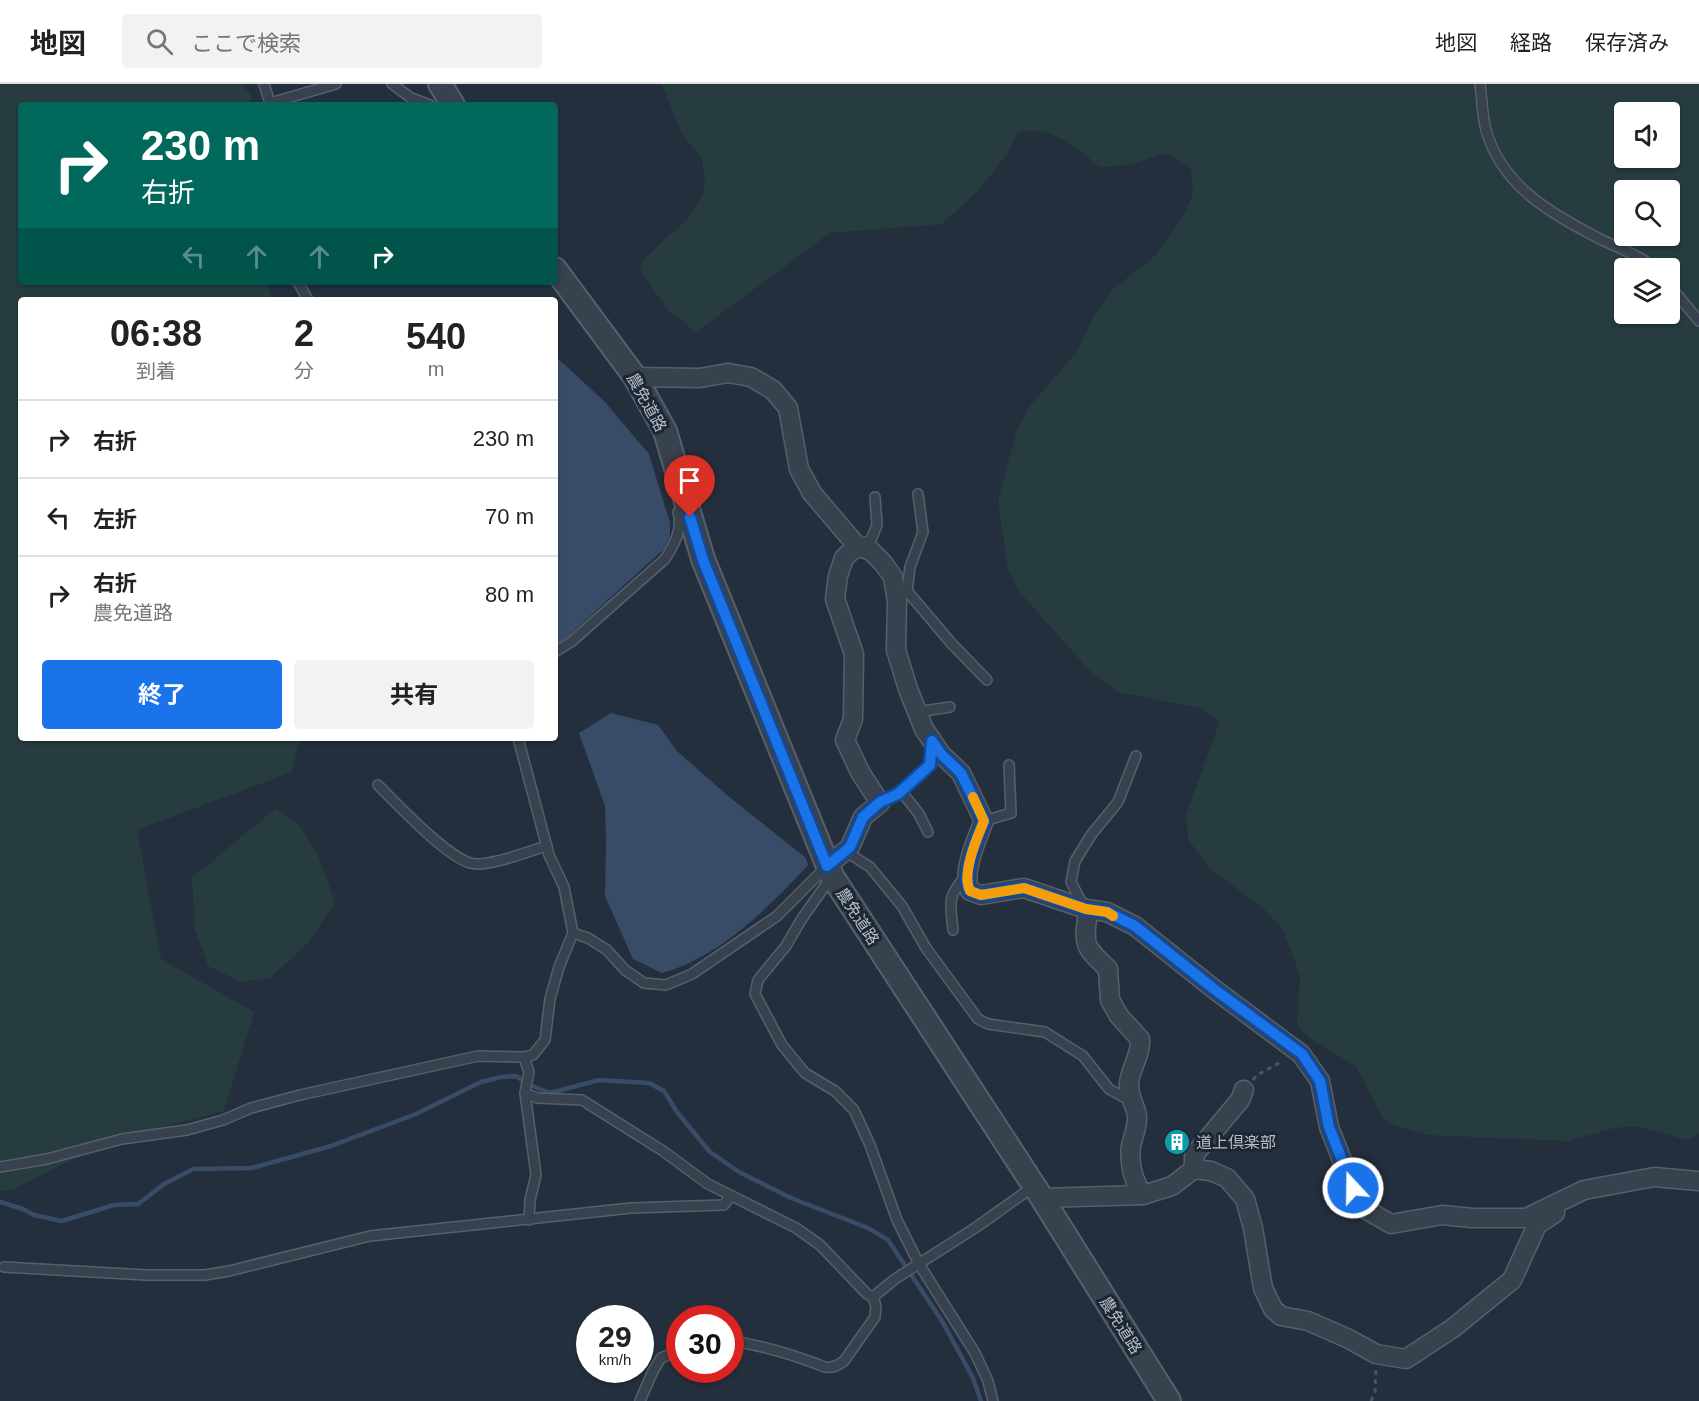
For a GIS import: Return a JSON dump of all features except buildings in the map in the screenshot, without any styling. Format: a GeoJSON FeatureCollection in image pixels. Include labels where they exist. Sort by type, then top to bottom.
{"type":"FeatureCollection","features":[{"type":"Feature","properties":{"kind":"street"},"geometry":{"type":"LineString","coordinates":[[440,84],[451,102]]}},
{"type":"Feature","properties":{"kind":"street","name":"農免道路"},"geometry":{"type":"LineString","coordinates":[[558,273],[635,377],[665,431],[703,560],[829,871],[1038,1192],[1169,1401]]}},
{"type":"Feature","properties":{"kind":"street"},"geometry":{"type":"LineString","coordinates":[[635,377],[700,378],[728,373],[751,377],[773,390],[788,408],[799,469],[812,494],[857,546],[871,551],[883,563],[902,596],[896,650],[917,712],[924,729],[941,754],[961,773],[984,821],[973,848],[967,884],[970,891],[981,895],[1024,888],[1086,909],[1107,912],[1135,926],[1214,989],[1302,1054],[1320,1081],[1329,1127],[1353,1188],[1365,1209],[1391,1224],[1442,1215],[1472,1218],[1526,1218],[1584,1190],[1654,1177],[1699,1181]]}},
{"type":"Feature","properties":{"kind":"street"},"geometry":{"type":"LineString","coordinates":[[829,871],[850,847],[863,817],[880,802],[860,772],[845,740],[853,719],[854,654],[835,599],[838,576],[844,558],[857,546]]}},
{"type":"Feature","properties":{"kind":"street"},"geometry":{"type":"LineString","coordinates":[[1086,909],[1088,912],[1084,940],[1090,952],[1108,969],[1110,1000],[1119,1016],[1140,1039],[1141,1050],[1129,1082],[1131,1101],[1138,1116],[1131,1148],[1131,1164],[1137,1186],[1143,1195]]}},
{"type":"Feature","properties":{"kind":"street"},"geometry":{"type":"LineString","coordinates":[[1194,1169],[1194,1155],[1240,1100],[1244,1090]]}},
{"type":"Feature","properties":{"kind":"street"},"geometry":{"type":"LineString","coordinates":[[1038,1192],[1143,1195],[1172,1186],[1194,1169],[1211,1171],[1227,1178],[1245,1199],[1253,1228],[1263,1288],[1273,1309],[1281,1316],[1308,1321],[1376,1354],[1406,1359],[1453,1328],[1512,1280],[1537,1225],[1565,1209],[1578,1199],[1584,1190]]}},
{"type":"Feature","properties":{"kind":"lane"},"geometry":{"type":"LineString","coordinates":[[264,84],[270,102]]}},
{"type":"Feature","properties":{"kind":"lane"},"geometry":{"type":"LineString","coordinates":[[278,102],[336,84]]}},
{"type":"Feature","properties":{"kind":"lane"},"geometry":{"type":"LineString","coordinates":[[392,84],[411,98],[422,102]]}},
{"type":"Feature","properties":{"kind":"lane"},"geometry":{"type":"LineString","coordinates":[[1480,84],[1486,129],[1501,166],[1516,183],[1552,214],[1640,258]]}},
{"type":"Feature","properties":{"kind":"lane"},"geometry":{"type":"LineString","coordinates":[[1680,298],[1699,321]]}},
{"type":"Feature","properties":{"kind":"lane"},"geometry":{"type":"LineString","coordinates":[[558,650],[571,642],[664,559],[676,542],[681,520],[662,452],[665,431]]}},
{"type":"Feature","properties":{"kind":"lane"},"geometry":{"type":"LineString","coordinates":[[918,494],[923,532],[902,596],[987,680]]}},
{"type":"Feature","properties":{"kind":"lane"},"geometry":{"type":"LineString","coordinates":[[857,546],[871,540],[877,525],[875,497]]}},
{"type":"Feature","properties":{"kind":"lane"},"geometry":{"type":"LineString","coordinates":[[917,712],[950,707]]}},
{"type":"Feature","properties":{"kind":"lane"},"geometry":{"type":"LineString","coordinates":[[0,1167],[47,1159],[122,1139],[187,1130],[223,1120],[251,1108],[300,1095],[478,1056],[524,1057],[533,1055],[545,1040],[550,999],[559,967],[573,933],[564,887],[549,855],[519,741]]}},
{"type":"Feature","properties":{"kind":"lane"},"geometry":{"type":"LineString","coordinates":[[880,802],[901,791],[930,765],[932,741]]}},
{"type":"Feature","properties":{"kind":"lane"},"geometry":{"type":"LineString","coordinates":[[1086,909],[1071,882],[1075,861],[1091,835],[1118,802],[1136,756]]}},
{"type":"Feature","properties":{"kind":"lane"},"geometry":{"type":"LineString","coordinates":[[984,821],[1011,813],[1008,765]]}},
{"type":"Feature","properties":{"kind":"lane"},"geometry":{"type":"LineString","coordinates":[[378,785],[425,830],[471,863],[496,862],[547,846]]}},
{"type":"Feature","properties":{"kind":"lane"},"geometry":{"type":"LineString","coordinates":[[901,791],[919,814],[928,832]]}},
{"type":"Feature","properties":{"kind":"lane"},"geometry":{"type":"LineString","coordinates":[[845,850],[870,867],[902,906],[926,948],[978,1019],[988,1024],[1045,1032],[1083,1056],[1109,1089],[1131,1101]]}},
{"type":"Feature","properties":{"kind":"lane"},"geometry":{"type":"LineString","coordinates":[[953,930],[950,900],[953,891],[969,870]]}},
{"type":"Feature","properties":{"kind":"lane"},"geometry":{"type":"LineString","coordinates":[[573,933],[588,938],[607,950],[625,970],[644,983],[666,985],[692,974],[777,916],[829,871]]}},
{"type":"Feature","properties":{"kind":"lane"},"geometry":{"type":"LineString","coordinates":[[829,871],[786,946],[758,980],[755,994],[782,1045],[805,1073],[835,1091],[854,1110],[870,1145],[897,1221],[917,1265],[975,1353],[988,1381],[993,1401]]}},
{"type":"Feature","properties":{"kind":"lane"},"geometry":{"type":"LineString","coordinates":[[524,1057],[529,1072],[525,1093],[536,1175],[530,1200],[529,1220]]}},
{"type":"Feature","properties":{"kind":"lane"},"geometry":{"type":"LineString","coordinates":[[525,1093],[537,1098],[582,1100],[663,1151],[708,1184],[796,1228],[820,1245],[867,1294],[873,1297],[876,1306],[875,1317],[844,1361],[832,1368],[778,1350],[744,1342]]}},
{"type":"Feature","properties":{"kind":"lane"},"geometry":{"type":"LineString","coordinates":[[873,1297],[917,1265],[1038,1192]]}},
{"type":"Feature","properties":{"kind":"lane"},"geometry":{"type":"LineString","coordinates":[[4,1267],[146,1275],[205,1275],[370,1236],[631,1208],[724,1205],[730,1196]]}},
{"type":"Feature","properties":{"kind":"lane"},"geometry":{"type":"LineString","coordinates":[[640,1401],[653,1371],[661,1358],[666,1356]]}},
{"type":"Feature","properties":{"kind":"path"},"geometry":{"type":"LineString","coordinates":[[1244,1090],[1257,1076],[1288,1058],[1311,1068]]}},
{"type":"Feature","properties":{"kind":"path"},"geometry":{"type":"LineString","coordinates":[[1371,1401],[1375,1392],[1376,1354]]}},
{"type":"Feature","properties":{"kind":"green space"},"geometry":{"type":"Polygon","coordinates":[[[0,84],[241,84],[250,94],[251,102],[18,102],[18,285],[269,285],[271,297],[18,297],[18,741],[298,741],[292,772],[137,830],[161,959],[254,1012],[224,1111],[109,1141],[14,1189],[0,1191],[0,84]]]}},
{"type":"Feature","properties":{"kind":"green space"},"geometry":{"type":"Polygon","coordinates":[[[662,84],[1699,84],[1699,1133],[1687,1140],[1636,1126],[1614,1128],[1568,1141],[1428,1135],[1391,1124],[1382,1117],[1356,1066],[1315,1042],[1297,1026],[1300,975],[1282,928],[1266,911],[1208,867],[1188,839],[1186,815],[1220,721],[1200,708],[1118,692],[1090,671],[1018,590],[1008,569],[998,501],[1017,430],[1030,406],[1077,352],[1095,314],[1112,290],[1155,256],[1184,215],[1193,193],[1191,169],[1168,154],[1130,164],[1100,167],[1072,145],[1051,134],[1041,131],[1017,133],[1007,154],[978,191],[942,224],[830,233],[696,332],[668,310],[640,270],[644,259],[689,217],[703,195],[705,183],[702,159],[681,132],[662,84]]]}},
{"type":"Feature","properties":{"kind":"green space"},"geometry":{"type":"Polygon","coordinates":[[[275,809],[301,827],[320,860],[335,902],[308,943],[270,978],[241,982],[208,966],[195,929],[192,878],[275,809]]]}},
{"type":"Feature","properties":{"kind":"water"},"geometry":{"type":"Polygon","coordinates":[[[558,359],[604,401],[649,454],[670,523],[670,536],[664,549],[558,645],[558,359]]]}},
{"type":"Feature","properties":{"kind":"water"},"geometry":{"type":"Polygon","coordinates":[[[611,713],[658,725],[677,751],[728,796],[806,858],[808,865],[742,929],[704,955],[683,966],[662,973],[633,959],[605,896],[605,806],[579,733],[611,713]]]}},
{"type":"Feature","properties":{"kind":"waterway"},"geometry":{"type":"LineString","coordinates":[[0,1202],[34,1215],[62,1221],[114,1205],[138,1204],[164,1184],[193,1169],[252,1168],[331,1146],[416,1114],[481,1082],[501,1077],[516,1076],[550,1093],[599,1080],[649,1083],[664,1091],[677,1112],[710,1152],[739,1172],[791,1198],[868,1228],[888,1240],[942,1321],[973,1378],[981,1401]]}},
{"type":"Feature","properties":{"kind":"slow traffic"},"geometry":{"type":"LineString","coordinates":[[973,797],[984,821],[973,848],[967,884],[970,891],[981,895],[1024,888],[1086,909],[1107,912],[1113,916]]}},
{"type":"Feature","properties":{"kind":"place","name":"道上倶楽部"},"geometry":{"type":"Point","coordinates":[1177,1142]}},
{"type":"Feature","properties":{"kind":"route"},"geometry":{"type":"LineString","coordinates":[[690,517],[703,560],[827,866],[850,847],[863,817],[880,802],[898,794],[930,765],[932,741],[941,754],[961,773],[984,821],[973,848],[967,884],[970,891],[981,895],[1024,888],[1086,909],[1107,912],[1135,926],[1266,1029],[1302,1054],[1320,1081],[1329,1127],[1353,1188]]}}]}
